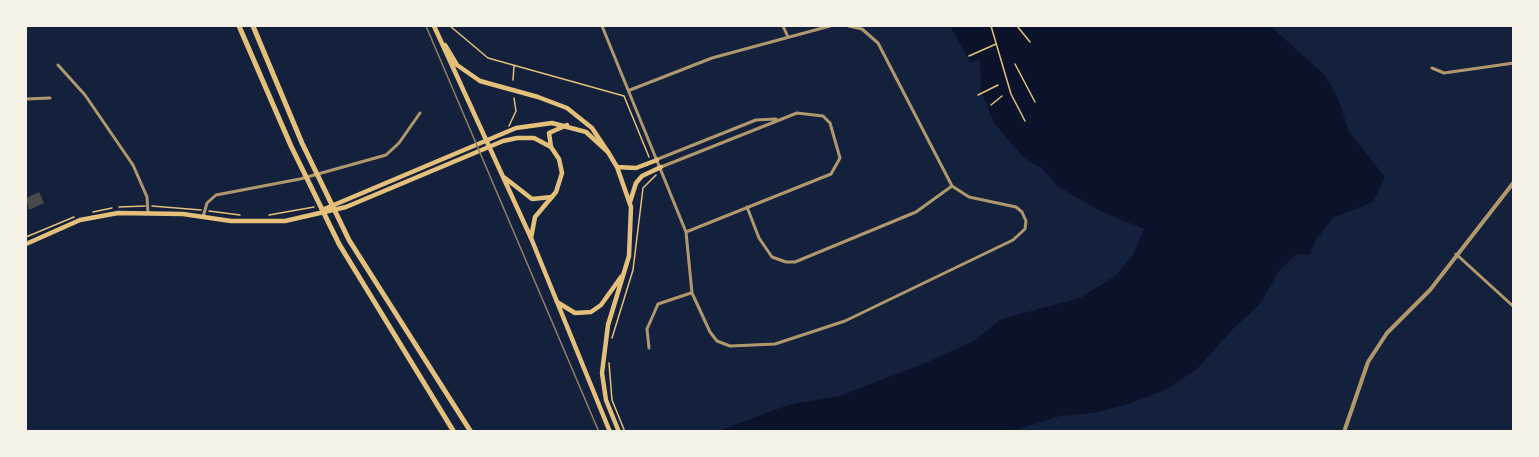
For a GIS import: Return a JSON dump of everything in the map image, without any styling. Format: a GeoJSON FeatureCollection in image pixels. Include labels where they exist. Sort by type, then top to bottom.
{"type":"FeatureCollection","features":[{"type":"Feature","properties":{"kind":"highway"},"geometry":{"type":"LineString","coordinates":[[239,26],[339,244],[454,432]]}},
{"type":"Feature","properties":{"kind":"highway"},"geometry":{"type":"LineString","coordinates":[[253,26],[349,240],[471,432]]}},
{"type":"Feature","properties":{"kind":"main road"},"geometry":{"type":"LineString","coordinates":[[434,26],[531,238],[610,432]]}},
{"type":"Feature","properties":{"kind":"main road"},"geometry":{"type":"LineString","coordinates":[[438,35],[458,65],[480,81],[538,97],[567,108],[592,128],[617,166],[630,202],[631,237],[624,272],[604,342],[602,373],[619,432]]}},
{"type":"Feature","properties":{"kind":"main road"},"geometry":{"type":"LineString","coordinates":[[309,215],[383,186],[505,131],[539,123],[567,125],[586,132],[608,152]]}},
{"type":"Feature","properties":{"kind":"main road"},"geometry":{"type":"LineString","coordinates":[[551,147],[549,133],[567,125]]}},
{"type":"Feature","properties":{"kind":"main road"},"geometry":{"type":"LineString","coordinates":[[26,244],[80,220],[118,213],[148,213],[263,222],[285,221],[346,207],[384,193],[502,141],[527,137],[543,141],[551,147],[559,159],[562,173],[560,185],[535,217],[531,238]]}},
{"type":"Feature","properties":{"kind":"main road"},"geometry":{"type":"LineString","coordinates":[[617,166],[629,170],[657,160]]}},
{"type":"Feature","properties":{"kind":"main road"},"geometry":{"type":"LineString","coordinates":[[630,202],[636,183],[642,176],[660,167]]}},
{"type":"Feature","properties":{"kind":"main road"},"geometry":{"type":"LineString","coordinates":[[503,176],[532,199],[552,197]]}},
{"type":"Feature","properties":{"kind":"main road"},"geometry":{"type":"LineString","coordinates":[[556,302],[575,313],[591,312],[601,305],[624,272]]}},
{"type":"Feature","properties":{"kind":"street"},"geometry":{"type":"LineString","coordinates":[[602,26],[686,231],[692,293],[710,332],[717,341],[730,346],[775,344],[845,321],[1013,240],[1025,229],[1026,221],[1022,212],[1016,207],[969,197],[952,186],[878,43],[862,29],[849,26]]}},
{"type":"Feature","properties":{"kind":"street"},"geometry":{"type":"LineString","coordinates":[[783,26],[788,37]]}},
{"type":"Feature","properties":{"kind":"street"},"geometry":{"type":"LineString","coordinates":[[630,90],[712,58],[830,26]]}},
{"type":"Feature","properties":{"kind":"street"},"geometry":{"type":"LineString","coordinates":[[1432,68],[1444,73],[1514,63]]}},
{"type":"Feature","properties":{"kind":"street"},"geometry":{"type":"LineString","coordinates":[[58,65],[85,96],[133,165],[147,197],[148,213]]}},
{"type":"Feature","properties":{"kind":"street"},"geometry":{"type":"LineString","coordinates":[[26,99],[50,98]]}},
{"type":"Feature","properties":{"kind":"street"},"geometry":{"type":"LineString","coordinates":[[203,217],[207,203],[216,195],[300,179],[386,155],[399,143],[420,113]]}},
{"type":"Feature","properties":{"kind":"street"},"geometry":{"type":"LineString","coordinates":[[660,167],[797,113],[823,116],[830,123],[840,151],[838,165],[831,174],[686,231]]}},
{"type":"Feature","properties":{"kind":"street"},"geometry":{"type":"LineString","coordinates":[[657,160],[756,120],[778,119]]}},
{"type":"Feature","properties":{"kind":"street"},"geometry":{"type":"LineString","coordinates":[[1344,432],[1368,362],[1387,333],[1430,290],[1514,182]]}},
{"type":"Feature","properties":{"kind":"street"},"geometry":{"type":"LineString","coordinates":[[747,207],[759,238],[772,257],[786,262],[795,262],[916,212],[952,186]]}},
{"type":"Feature","properties":{"kind":"street"},"geometry":{"type":"LineString","coordinates":[[1456,254],[1514,307]]}},
{"type":"Feature","properties":{"kind":"street"},"geometry":{"type":"LineString","coordinates":[[649,348],[647,329],[658,304],[692,293]]}},
{"type":"Feature","properties":{"kind":"path"},"geometry":{"type":"LineString","coordinates":[[450,26],[488,57],[624,96],[651,162]]}},
{"type":"Feature","properties":{"kind":"path"},"geometry":{"type":"LineString","coordinates":[[991,26],[1011,94],[1025,121]]}},
{"type":"Feature","properties":{"kind":"path"},"geometry":{"type":"LineString","coordinates":[[1017,26],[1030,42]]}},
{"type":"Feature","properties":{"kind":"path"},"geometry":{"type":"LineString","coordinates":[[969,56],[996,44]]}},
{"type":"Feature","properties":{"kind":"path"},"geometry":{"type":"LineString","coordinates":[[1015,64],[1035,102]]}},
{"type":"Feature","properties":{"kind":"path"},"geometry":{"type":"LineString","coordinates":[[513,80],[514,65]]}},
{"type":"Feature","properties":{"kind":"path"},"geometry":{"type":"LineString","coordinates":[[978,95],[998,85]]}},
{"type":"Feature","properties":{"kind":"path"},"geometry":{"type":"LineString","coordinates":[[991,105],[1002,96]]}},
{"type":"Feature","properties":{"kind":"path"},"geometry":{"type":"LineString","coordinates":[[508,127],[514,120],[516,111],[514,98]]}},
{"type":"Feature","properties":{"kind":"path"},"geometry":{"type":"LineString","coordinates":[[611,342],[633,270],[643,188],[654,178],[654,170]]}},
{"type":"Feature","properties":{"kind":"path"},"geometry":{"type":"LineString","coordinates":[[161,206],[240,215]]}},
{"type":"Feature","properties":{"kind":"path"},"geometry":{"type":"LineString","coordinates":[[267,215],[314,207]]}},
{"type":"Feature","properties":{"kind":"path"},"geometry":{"type":"LineString","coordinates":[[609,363],[609,400],[625,432]]}},
{"type":"Feature","properties":{"kind":"water"},"geometry":{"type":"Polygon","coordinates":[[[950,26],[1270,26],[1324,74],[1338,98],[1349,131],[1385,177],[1373,202],[1333,218],[1315,241],[1310,255],[1296,254],[1279,271],[1260,304],[1232,330],[1197,369],[1167,389],[1129,404],[1093,413],[1060,416],[1019,429],[998,431],[716,432],[788,405],[839,396],[923,364],[973,341],[1001,319],[1080,298],[1116,275],[1133,255],[1144,229],[1100,211],[1057,186],[1043,169],[1024,158],[994,123],[981,91],[980,59],[971,63],[950,26]]]}},
{"type":"Feature","properties":{"kind":"building"},"geometry":{"type":"Polygon","coordinates":[[[39,192],[44,203],[29,210],[26,198],[39,192]]]}},
{"type":"Feature","properties":{"kind":"railway"},"geometry":{"type":"LineString","coordinates":[[426,26],[599,432]]}}]}
